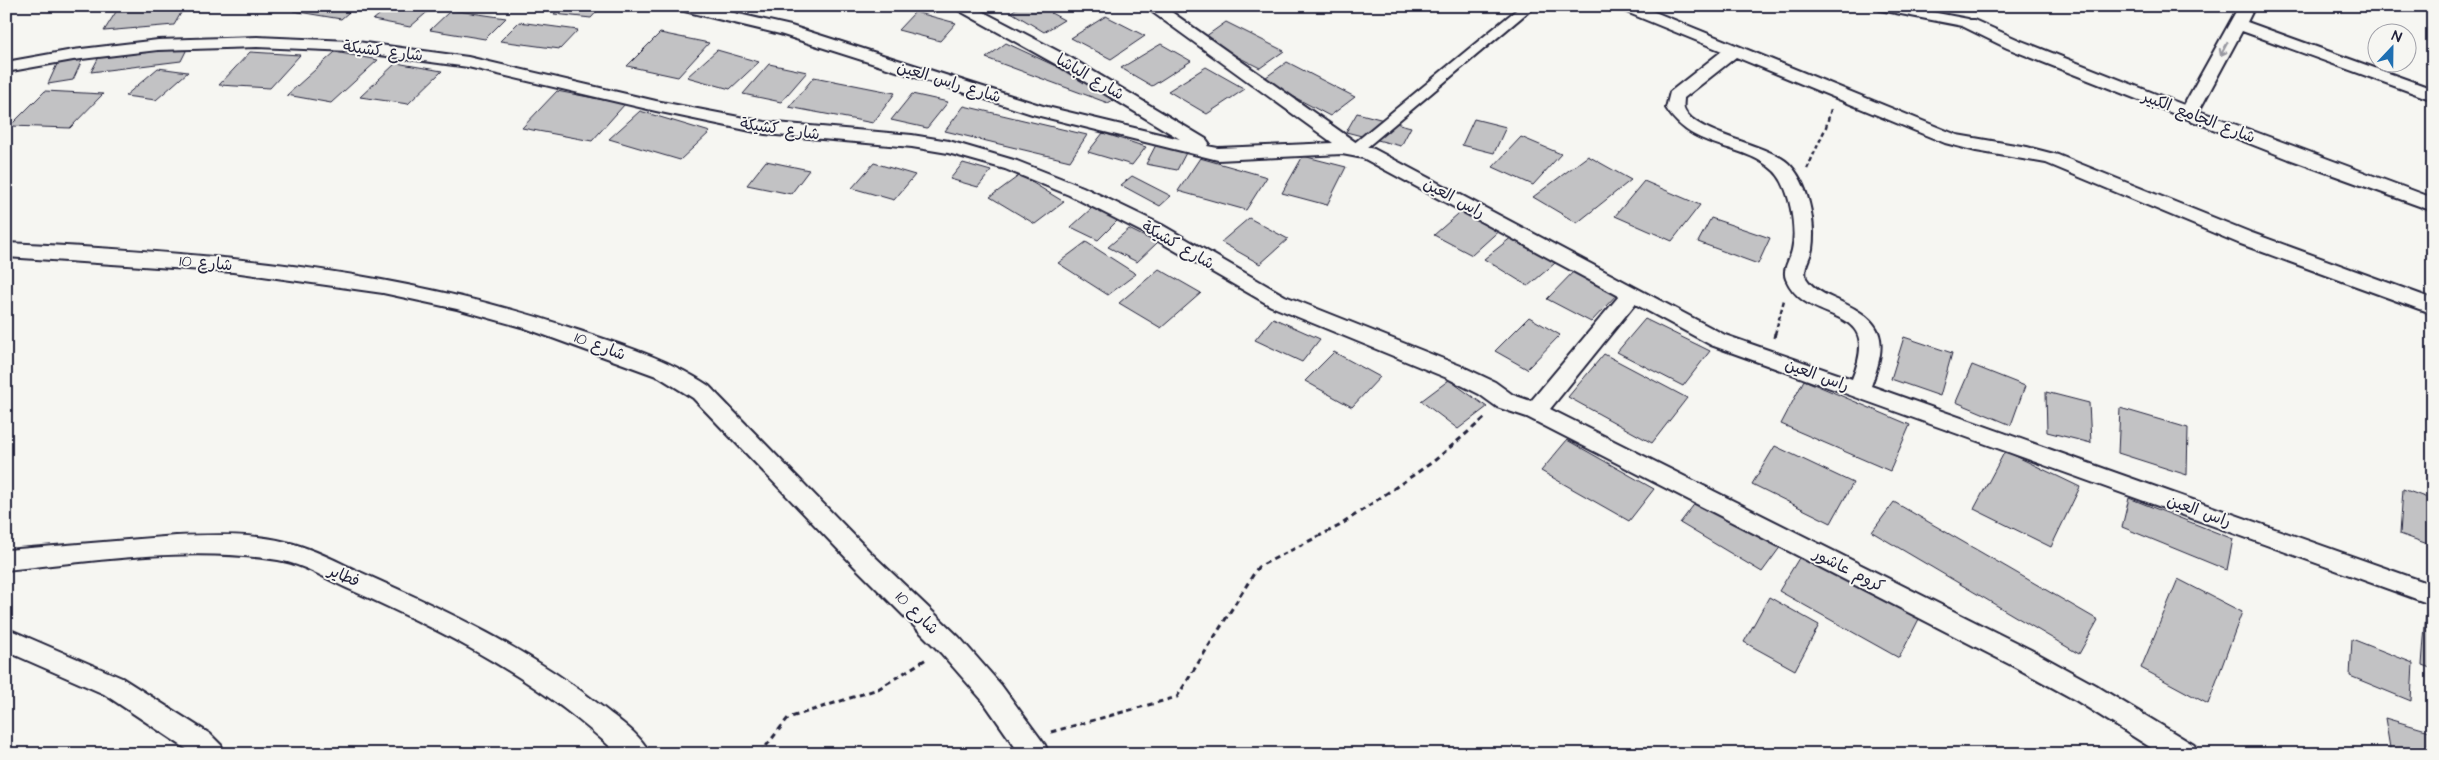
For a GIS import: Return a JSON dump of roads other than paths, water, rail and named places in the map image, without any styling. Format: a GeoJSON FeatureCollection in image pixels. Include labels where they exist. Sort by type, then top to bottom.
{"type":"FeatureCollection","features":[{"type":"Feature","properties":{"kind":"street","name":"شارع راس العين"},"geometry":{"type":"LineString","coordinates":[[682,6],[785,30],[1038,110],[1218,154]]}},
{"type":"Feature","properties":{"kind":"street","name":"شارع الباشا"},"geometry":{"type":"LineString","coordinates":[[959,6],[1065,62],[1218,154]]}},
{"type":"Feature","properties":{"kind":"street"},"geometry":{"type":"LineString","coordinates":[[1152,6],[1355,150],[1529,6]]}},
{"type":"Feature","properties":{"kind":"street"},"geometry":{"type":"LineString","coordinates":[[1625,6],[1833,93],[1963,143],[2016,150],[2050,158],[2246,238],[2433,307]]}},
{"type":"Feature","properties":{"kind":"street"},"geometry":{"type":"LineString","coordinates":[[1880,6],[1968,23]]}},
{"type":"Feature","properties":{"kind":"street"},"geometry":{"type":"LineString","coordinates":[[2188,113],[2247,6]]}},
{"type":"Feature","properties":{"kind":"street","name":"شارع الجامع الكبير"},"geometry":{"type":"LineString","coordinates":[[1968,23],[2013,44],[2188,113],[2433,205]]}},
{"type":"Feature","properties":{"kind":"street"},"geometry":{"type":"LineString","coordinates":[[2238,24],[2433,95]]}},
{"type":"Feature","properties":{"kind":"street","name":"شارع كشيكة"},"geometry":{"type":"LineString","coordinates":[[6,67],[73,55],[158,45],[257,42],[350,46],[468,62],[656,106],[765,128],[893,139],[949,147],[1011,166],[1097,201],[1154,230],[1278,301],[1454,372],[1487,388],[1505,401]]}},
{"type":"Feature","properties":{"kind":"street"},"geometry":{"type":"LineString","coordinates":[[1734,50],[1676,96],[1672,104],[1674,112],[1680,120],[1695,130],[1759,154],[1773,162],[1790,178],[1798,197],[1802,240],[1802,250],[1794,270],[1796,280],[1808,293],[1845,311],[1859,322],[1869,335],[1872,345],[1871,354],[1859,390]]}},
{"type":"Feature","properties":{"kind":"street","name":"راس العين"},"geometry":{"type":"LineString","coordinates":[[1218,154],[1332,148],[1355,150],[1380,158],[1718,340],[2433,595]]}},
{"type":"Feature","properties":{"kind":"street","name":"شارع 10"},"geometry":{"type":"LineString","coordinates":[[6,250],[219,264],[379,285],[472,304],[520,318],[621,354],[683,381],[701,392],[863,560],[950,645],[992,693],[1030,747]]}},
{"type":"Feature","properties":{"kind":"street"},"geometry":{"type":"LineString","coordinates":[[1535,411],[1632,294]]}},
{"type":"Feature","properties":{"kind":"street","name":"كروم عاشور"},"geometry":{"type":"LineString","coordinates":[[1505,401],[1535,411],[2022,658],[2086,693],[2185,754]]}},
{"type":"Feature","properties":{"kind":"street","name":"فطاير"},"geometry":{"type":"LineString","coordinates":[[6,560],[113,549],[171,546],[238,547],[285,551],[388,595],[504,655],[538,676],[602,721],[637,754]]}},
{"type":"Feature","properties":{"kind":"street"},"geometry":{"type":"LineString","coordinates":[[6,640],[113,686],[201,743],[212,754]]}}]}
